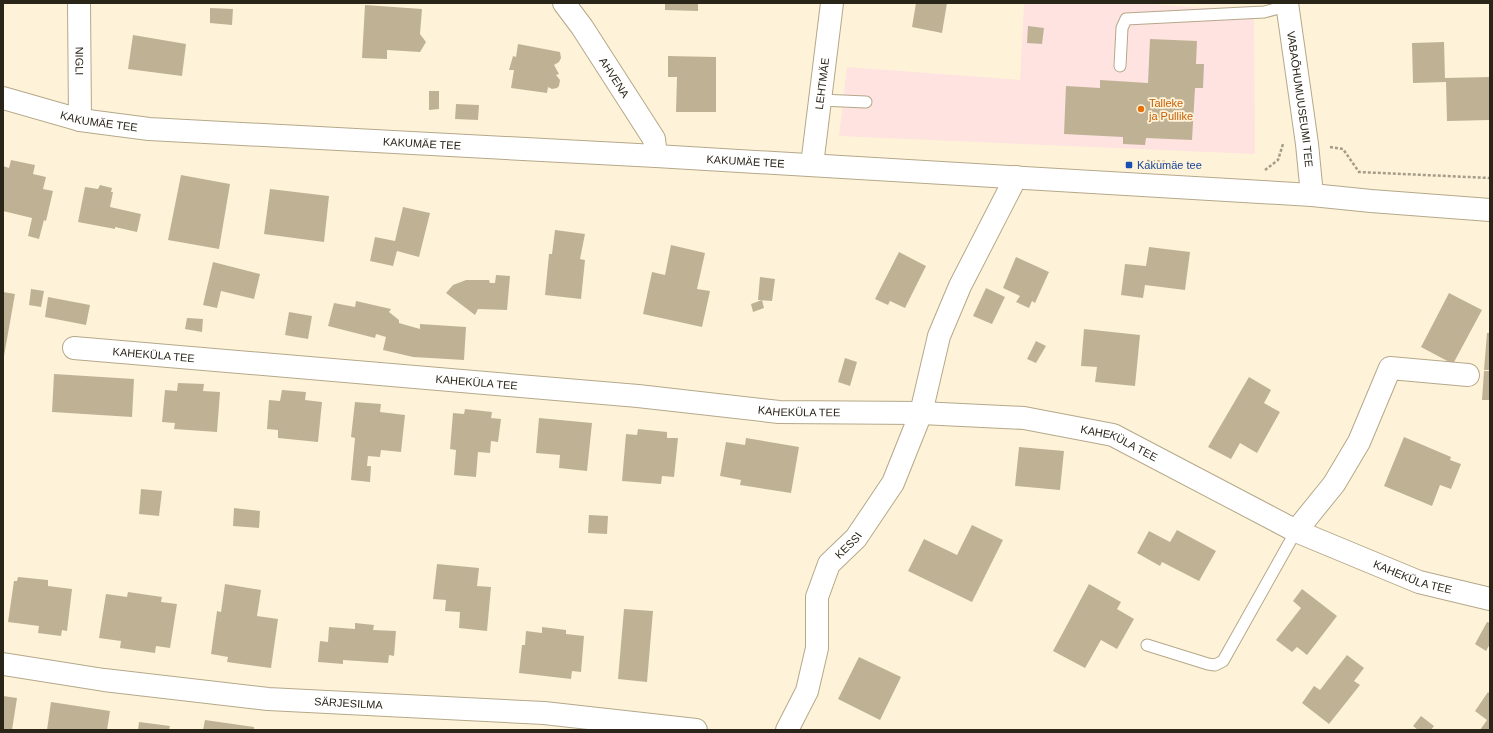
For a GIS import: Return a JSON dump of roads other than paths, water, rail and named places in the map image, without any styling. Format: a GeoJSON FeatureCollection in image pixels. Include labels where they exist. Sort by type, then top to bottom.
{"type":"FeatureCollection","features":[{"type":"Feature","properties":{"kind":"street","name":"NIGLI"},"geometry":{"type":"LineString","coordinates":[[79,3],[80,120]]}},
{"type":"Feature","properties":{"kind":"street","name":"AHVENA"},"geometry":{"type":"LineString","coordinates":[[564,3],[582,27],[654,139],[656,156]]}},
{"type":"Feature","properties":{"kind":"street","name":"LEHTMÄE"},"geometry":{"type":"LineString","coordinates":[[812,165],[832,3]]}},
{"type":"Feature","properties":{"kind":"street","name":"VABAÕHUMUUSEUMI TEE"},"geometry":{"type":"LineString","coordinates":[[1287,4],[1307,144],[1312,194]]}},
{"type":"Feature","properties":{"kind":"street","name":"KAKUMÄE TEE"},"geometry":{"type":"LineString","coordinates":[[3,98],[80,120],[150,129],[656,156],[1312,194],[1371,201],[1490,210]]}},
{"type":"Feature","properties":{"kind":"street","name":"KESSI"},"geometry":{"type":"LineString","coordinates":[[788,730],[807,691],[817,648],[817,597],[829,564],[856,538],[893,483],[921,413],[939,336],[960,286],[1016,177]]}},
{"type":"Feature","properties":{"kind":"street","name":"KAHEKÜLA TEE"},"geometry":{"type":"LineString","coordinates":[[74,348],[638,396],[779,412],[921,413],[1024,418],[1113,435],[1296,531],[1419,582],[1490,599]]}},
{"type":"Feature","properties":{"kind":"street"},"geometry":{"type":"LineString","coordinates":[[1296,531],[1334,484],[1358,442],[1390,368],[1468,375]]}},
{"type":"Feature","properties":{"kind":"street","name":"SÄRJESILMA"},"geometry":{"type":"LineString","coordinates":[[3,664],[104,680],[268,699],[544,713],[696,730]]}},
{"type":"Feature","properties":{"kind":"street"},"geometry":{"type":"LineString","coordinates":[[777,730],[788,730]]}},
{"type":"Feature","properties":{"kind":"lane"},"geometry":{"type":"LineString","coordinates":[[1120,66],[1122,28],[1126,19],[1264,12],[1287,4]]}},
{"type":"Feature","properties":{"kind":"lane"},"geometry":{"type":"LineString","coordinates":[[820,100],[866,102]]}},
{"type":"Feature","properties":{"kind":"lane"},"geometry":{"type":"LineString","coordinates":[[1147,645],[1208,664],[1215,665],[1223,661],[1296,531]]}},
{"type":"Feature","properties":{"kind":"place","name":"Talleke ja Pullike"},"geometry":{"type":"Point","coordinates":[1141,109]}},
{"type":"Feature","properties":{"kind":"place","name":"Kakumäe tee"},"geometry":{"type":"Point","coordinates":[1129,165]}}]}
